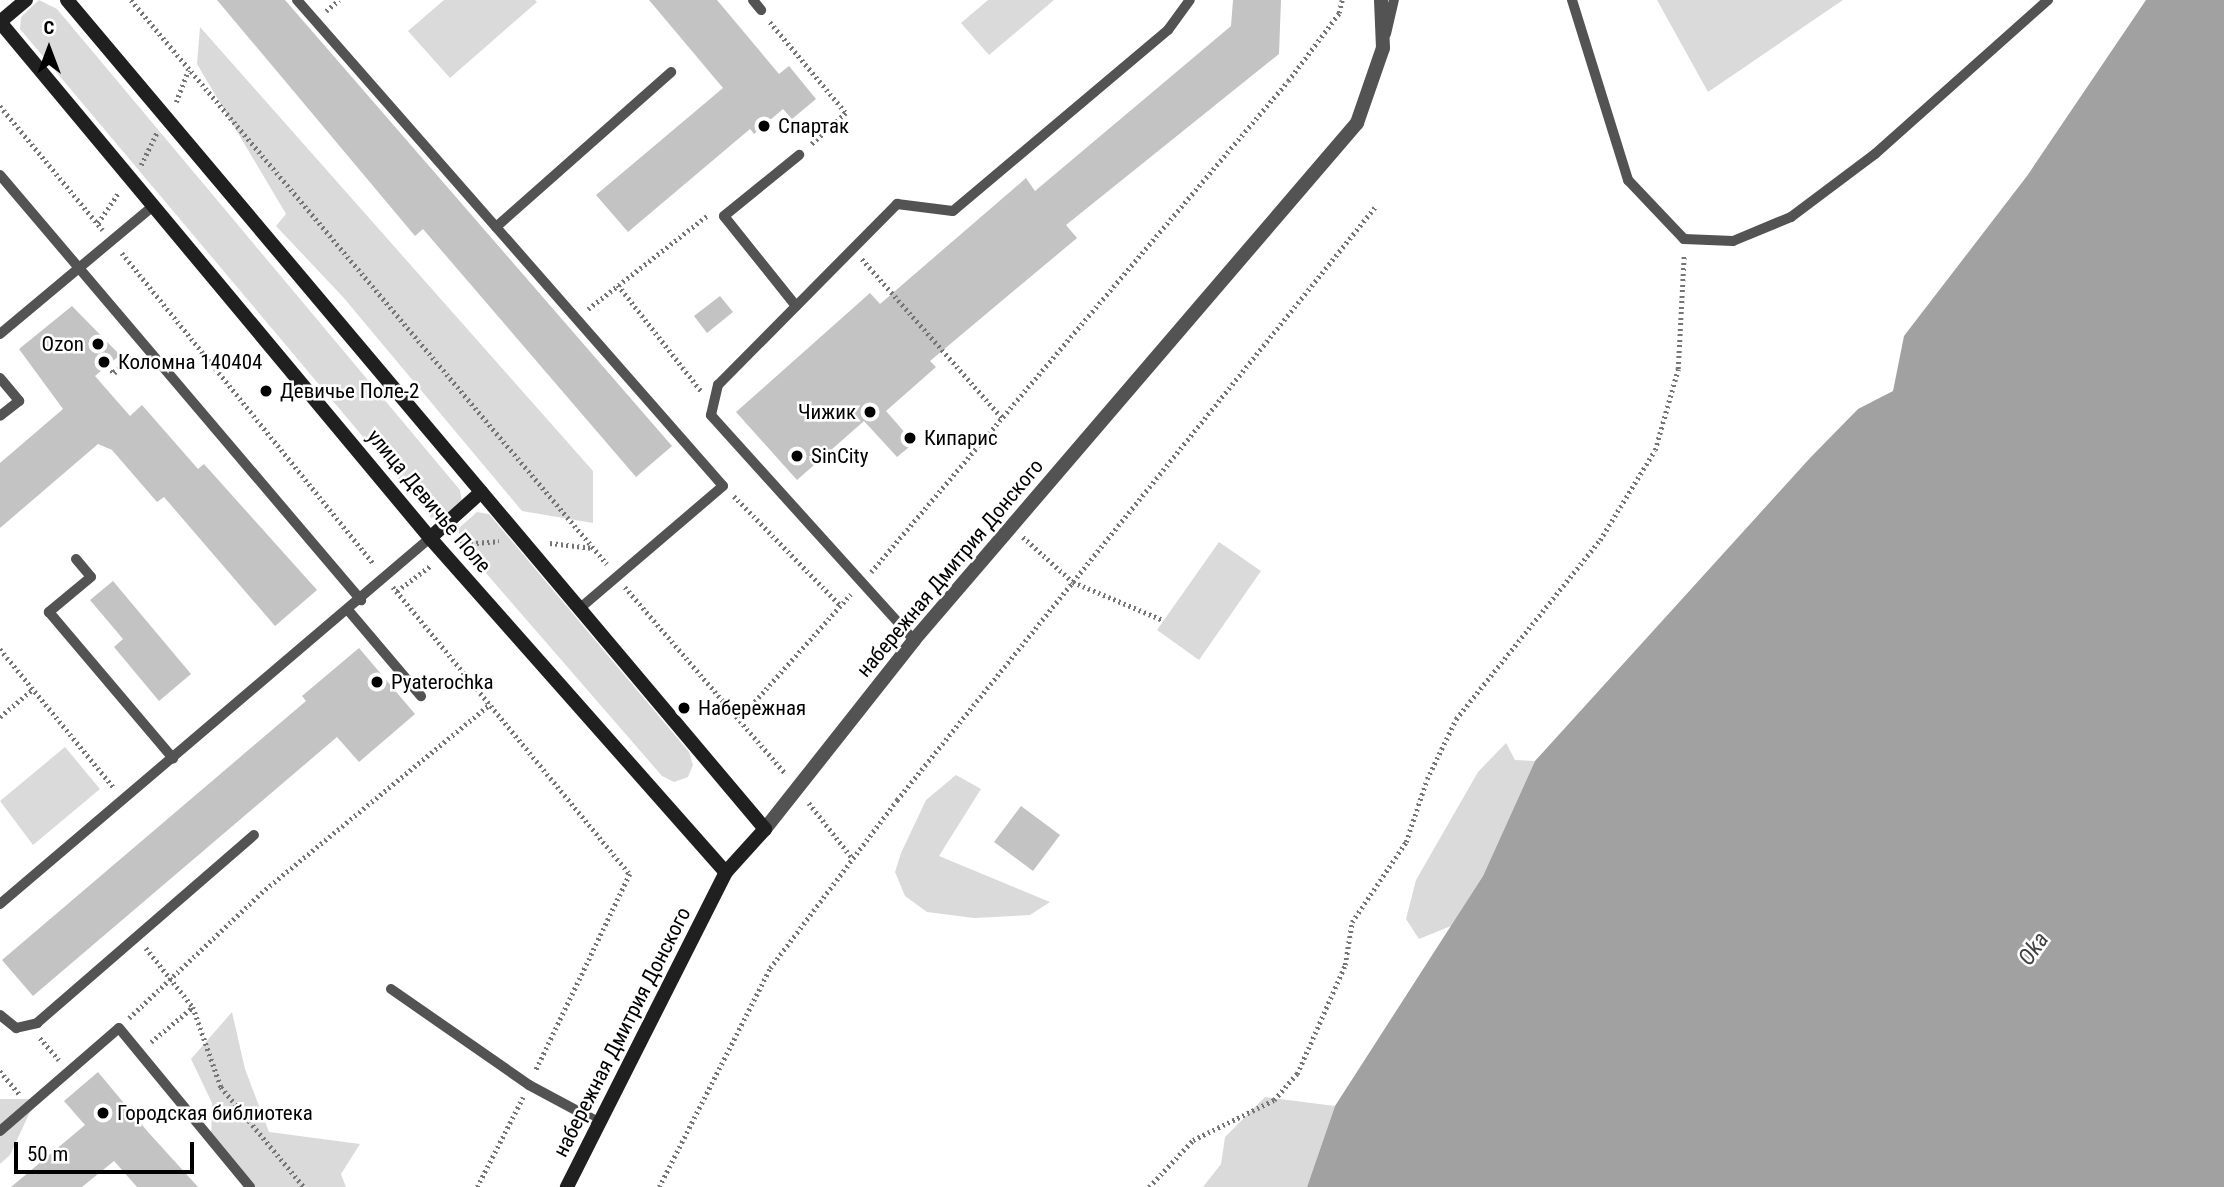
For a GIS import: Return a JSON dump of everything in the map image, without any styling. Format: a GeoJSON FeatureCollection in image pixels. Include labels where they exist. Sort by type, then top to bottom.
{"type":"FeatureCollection","features":[{"type":"Feature","properties":{"kind":"street"},"geometry":{"type":"LineString","coordinates":[[0,22],[26,0]]}},
{"type":"Feature","properties":{"kind":"street"},"geometry":{"type":"LineString","coordinates":[[67,0],[765,828]]}},
{"type":"Feature","properties":{"kind":"street","name":"набережная Дмитрия Донского"},"geometry":{"type":"LineString","coordinates":[[567,1187],[726,872],[765,828],[914,640],[1357,123],[1383,48],[1381,0]]}},
{"type":"Feature","properties":{"kind":"street","name":"улица Девичье Поле"},"geometry":{"type":"LineString","coordinates":[[0,22],[430,538],[726,872]]}},
{"type":"Feature","properties":{"kind":"street"},"geometry":{"type":"LineString","coordinates":[[430,538],[481,492]]}},
{"type":"Feature","properties":{"kind":"lane"},"geometry":{"type":"LineString","coordinates":[[297,0],[723,486],[579,609]]}},
{"type":"Feature","properties":{"kind":"lane"},"geometry":{"type":"LineString","coordinates":[[752,0],[761,10]]}},
{"type":"Feature","properties":{"kind":"lane"},"geometry":{"type":"LineString","coordinates":[[914,640],[711,415],[718,385],[897,204],[953,211],[1168,30],[1189,0]]}},
{"type":"Feature","properties":{"kind":"lane"},"geometry":{"type":"LineString","coordinates":[[1383,48],[1394,0]]}},
{"type":"Feature","properties":{"kind":"lane"},"geometry":{"type":"LineString","coordinates":[[1572,0],[1628,180],[1684,239],[1733,241],[1791,217],[1885,145],[2048,0]]}},
{"type":"Feature","properties":{"kind":"lane"},"geometry":{"type":"LineString","coordinates":[[496,227],[671,72]]}},
{"type":"Feature","properties":{"kind":"lane"},"geometry":{"type":"LineString","coordinates":[[796,306],[724,216],[799,155]]}},
{"type":"Feature","properties":{"kind":"lane"},"geometry":{"type":"LineString","coordinates":[[0,175],[360,600]]}},
{"type":"Feature","properties":{"kind":"lane"},"geometry":{"type":"LineString","coordinates":[[0,334],[80,270],[153,206]]}},
{"type":"Feature","properties":{"kind":"lane"},"geometry":{"type":"LineString","coordinates":[[0,378],[19,401],[0,416]]}},
{"type":"Feature","properties":{"kind":"lane"},"geometry":{"type":"LineString","coordinates":[[2,899],[173,758],[430,538]]}},
{"type":"Feature","properties":{"kind":"lane"},"geometry":{"type":"LineString","coordinates":[[76,559],[91,577],[49,612],[173,758]]}},
{"type":"Feature","properties":{"kind":"lane"},"geometry":{"type":"LineString","coordinates":[[348,610],[421,696]]}},
{"type":"Feature","properties":{"kind":"lane"},"geometry":{"type":"LineString","coordinates":[[0,1015],[16,1028],[30,1026],[254,835]]}},
{"type":"Feature","properties":{"kind":"lane"},"geometry":{"type":"LineString","coordinates":[[391,989],[529,1085],[600,1123]]}},
{"type":"Feature","properties":{"kind":"lane"},"geometry":{"type":"LineString","coordinates":[[0,1131],[119,1028],[250,1187]]}},
{"type":"Feature","properties":{"kind":"path"},"geometry":{"type":"LineString","coordinates":[[131,0],[617,577],[740,718],[853,859]]}},
{"type":"Feature","properties":{"kind":"path"},"geometry":{"type":"LineString","coordinates":[[740,718],[862,582],[1280,90],[1339,13],[1342,0]]}},
{"type":"Feature","properties":{"kind":"path"},"geometry":{"type":"LineString","coordinates":[[761,10],[846,113],[799,155]]}},
{"type":"Feature","properties":{"kind":"path"},"geometry":{"type":"LineString","coordinates":[[98,223],[111,199],[132,180],[155,135],[169,121],[188,70]]}},
{"type":"Feature","properties":{"kind":"path"},"geometry":{"type":"LineString","coordinates":[[659,1187],[770,968],[1073,582],[1376,206]]}},
{"type":"Feature","properties":{"kind":"path"},"geometry":{"type":"LineString","coordinates":[[576,318],[713,211],[724,216]]}},
{"type":"Feature","properties":{"kind":"path"},"geometry":{"type":"LineString","coordinates":[[1149,1187],[1193,1140],[1274,1100],[1297,1074],[1345,965],[1352,922],[1406,842],[1427,779],[1456,719],[1600,540],[1656,450],[1678,369],[1684,239]]}},
{"type":"Feature","properties":{"kind":"path"},"geometry":{"type":"LineString","coordinates":[[853,249],[1002,418]]}},
{"type":"Feature","properties":{"kind":"path"},"geometry":{"type":"LineString","coordinates":[[618,285],[690,376]]}},
{"type":"Feature","properties":{"kind":"path"},"geometry":{"type":"LineString","coordinates":[[107,366],[114,373],[144,346]]}},
{"type":"Feature","properties":{"kind":"path"},"geometry":{"type":"LineString","coordinates":[[723,486],[841,606]]}},
{"type":"Feature","properties":{"kind":"path"},"geometry":{"type":"LineString","coordinates":[[1012,527],[1073,582],[1163,620]]}},
{"type":"Feature","properties":{"kind":"path"},"geometry":{"type":"LineString","coordinates":[[397,592],[463,542],[524,541],[594,548]]}},
{"type":"Feature","properties":{"kind":"path"},"geometry":{"type":"LineString","coordinates":[[0,649],[124,799]]}},
{"type":"Feature","properties":{"kind":"path"},"geometry":{"type":"LineString","coordinates":[[0,717],[33,689]]}},
{"type":"Feature","properties":{"kind":"path"},"geometry":{"type":"LineString","coordinates":[[119,1028],[261,893],[490,704]]}},
{"type":"Feature","properties":{"kind":"path"},"geometry":{"type":"LineString","coordinates":[[137,936],[193,1006],[221,1087],[304,1187]]}},
{"type":"Feature","properties":{"kind":"path"},"geometry":{"type":"LineString","coordinates":[[139,1052],[193,1006]]}},
{"type":"Feature","properties":{"kind":"path"},"geometry":{"type":"LineString","coordinates":[[30,1026],[68,1071]]}},
{"type":"Feature","properties":{"kind":"path"},"geometry":{"type":"LineString","coordinates":[[0,1071],[28,1105]]}},
{"type":"Feature","properties":{"kind":"shaded area"},"geometry":{"type":"Polygon","coordinates":[[[39,0],[57,9],[460,490],[462,503],[443,520],[433,520],[20,29],[21,17],[39,0]]]}},
{"type":"Feature","properties":{"kind":"shaded area"},"geometry":{"type":"Polygon","coordinates":[[[444,0],[537,2],[450,78],[408,31],[444,0]]]}},
{"type":"Feature","properties":{"kind":"shaded area"},"geometry":{"type":"Polygon","coordinates":[[[988,0],[1054,0],[989,55],[961,23],[988,0]]]}},
{"type":"Feature","properties":{"kind":"shaded area"},"geometry":{"type":"Polygon","coordinates":[[[1657,0],[1843,0],[1708,92],[1657,0]]]}},
{"type":"Feature","properties":{"kind":"shaded area"},"geometry":{"type":"Polygon","coordinates":[[[200,27],[593,471],[593,523],[522,511],[343,297],[276,226],[286,214],[197,64],[200,27]]]}},
{"type":"Feature","properties":{"kind":"shaded area"},"geometry":{"type":"Polygon","coordinates":[[[477,512],[489,514],[689,752],[693,765],[688,777],[674,782],[662,776],[459,542],[459,528],[477,512]]]}},
{"type":"Feature","properties":{"kind":"shaded area"},"geometry":{"type":"Polygon","coordinates":[[[1219,542],[1261,571],[1199,660],[1157,630],[1219,542]]]}},
{"type":"Feature","properties":{"kind":"shaded area"},"geometry":{"type":"Polygon","coordinates":[[[1506,743],[1515,760],[1535,761],[1483,876],[1451,926],[1419,939],[1406,919],[1416,880],[1478,772],[1506,743]]]}},
{"type":"Feature","properties":{"kind":"shaded area"},"geometry":{"type":"Polygon","coordinates":[[[65,747],[100,789],[33,845],[0,801],[65,747]]]}},
{"type":"Feature","properties":{"kind":"shaded area"},"geometry":{"type":"Polygon","coordinates":[[[956,775],[981,789],[939,856],[1050,902],[1030,915],[974,918],[927,912],[905,896],[895,872],[901,853],[926,800],[956,775]]]}},
{"type":"Feature","properties":{"kind":"shaded area"},"geometry":{"type":"Polygon","coordinates":[[[232,1012],[245,1069],[269,1132],[360,1144],[341,1174],[346,1187],[251,1187],[211,1142],[212,1103],[191,1059],[232,1012]]]}},
{"type":"Feature","properties":{"kind":"shaded area"},"geometry":{"type":"Polygon","coordinates":[[[1265,1097],[1335,1106],[1307,1187],[1203,1187],[1221,1164],[1225,1137],[1265,1097]]]}},
{"type":"Feature","properties":{"kind":"shaded area"},"geometry":{"type":"Polygon","coordinates":[[[0,1099],[36,1099],[10,1155],[0,1164],[0,1099]]]}},
{"type":"Feature","properties":{"kind":"water","name":"Oka"},"geometry":{"type":"Polygon","coordinates":[[[2146,0],[2224,0],[2224,1187],[1307,1187],[1335,1106],[1483,876],[1535,761],[1810,458],[1858,409],[1893,391],[1904,336],[2027,176],[2146,0]]]}},
{"type":"Feature","properties":{"kind":"building"},"geometry":{"type":"Polygon","coordinates":[[[217,0],[285,0],[672,446],[636,477],[423,229],[415,236],[217,0]]]}},
{"type":"Feature","properties":{"kind":"building"},"geometry":{"type":"Polygon","coordinates":[[[649,0],[717,0],[779,74],[789,66],[816,99],[792,119],[783,109],[754,134],[750,129],[628,232],[596,195],[723,88],[649,0]]]}},
{"type":"Feature","properties":{"kind":"building"},"geometry":{"type":"Polygon","coordinates":[[[1233,0],[1281,0],[1279,54],[1066,225],[1077,238],[930,361],[936,367],[886,411],[914,443],[897,457],[864,421],[797,480],[736,412],[870,293],[880,304],[1026,178],[1035,191],[1231,26],[1233,0]]]}},
{"type":"Feature","properties":{"kind":"building"},"geometry":{"type":"Polygon","coordinates":[[[720,296],[733,312],[707,333],[694,316],[720,296]]]}},
{"type":"Feature","properties":{"kind":"building"},"geometry":{"type":"Polygon","coordinates":[[[72,306],[120,355],[95,376],[130,416],[142,405],[198,469],[204,464],[317,590],[275,626],[164,497],[157,502],[112,450],[98,444],[0,528],[0,463],[63,409],[19,349],[72,306]]]}},
{"type":"Feature","properties":{"kind":"building"},"geometry":{"type":"Polygon","coordinates":[[[113,581],[191,674],[159,701],[114,647],[123,639],[90,600],[113,581]]]}},
{"type":"Feature","properties":{"kind":"building"},"geometry":{"type":"Polygon","coordinates":[[[359,648],[415,714],[359,762],[337,737],[33,996],[2,960],[306,701],[302,696],[359,648]]]}},
{"type":"Feature","properties":{"kind":"building"},"geometry":{"type":"Polygon","coordinates":[[[1021,806],[1060,835],[1033,871],[994,842],[1021,806]]]}},
{"type":"Feature","properties":{"kind":"building"},"geometry":{"type":"Polygon","coordinates":[[[98,1072],[198,1187],[137,1187],[114,1161],[82,1187],[11,1187],[85,1125],[64,1101],[98,1072]]]}},
{"type":"Feature","properties":{"kind":"place","name":"Спартак"},"geometry":{"type":"Point","coordinates":[764,126]}},
{"type":"Feature","properties":{"kind":"place","name":"Ozon"},"geometry":{"type":"Point","coordinates":[98,344]}},
{"type":"Feature","properties":{"kind":"place","name":"Коломна 140404"},"geometry":{"type":"Point","coordinates":[104,362]}},
{"type":"Feature","properties":{"kind":"place","name":"Девичье Поле-2"},"geometry":{"type":"Point","coordinates":[266,391]}},
{"type":"Feature","properties":{"kind":"place","name":"Чижик"},"geometry":{"type":"Point","coordinates":[870,412]}},
{"type":"Feature","properties":{"kind":"place","name":"Кипарис"},"geometry":{"type":"Point","coordinates":[910,438]}},
{"type":"Feature","properties":{"kind":"place","name":"SinCity"},"geometry":{"type":"Point","coordinates":[797,456]}},
{"type":"Feature","properties":{"kind":"place","name":"Pyaterochka"},"geometry":{"type":"Point","coordinates":[377,682]}},
{"type":"Feature","properties":{"kind":"place","name":"Набережная"},"geometry":{"type":"Point","coordinates":[684,708]}},
{"type":"Feature","properties":{"kind":"place","name":"Городская библиотека"},"geometry":{"type":"Point","coordinates":[103,1113]}}]}
